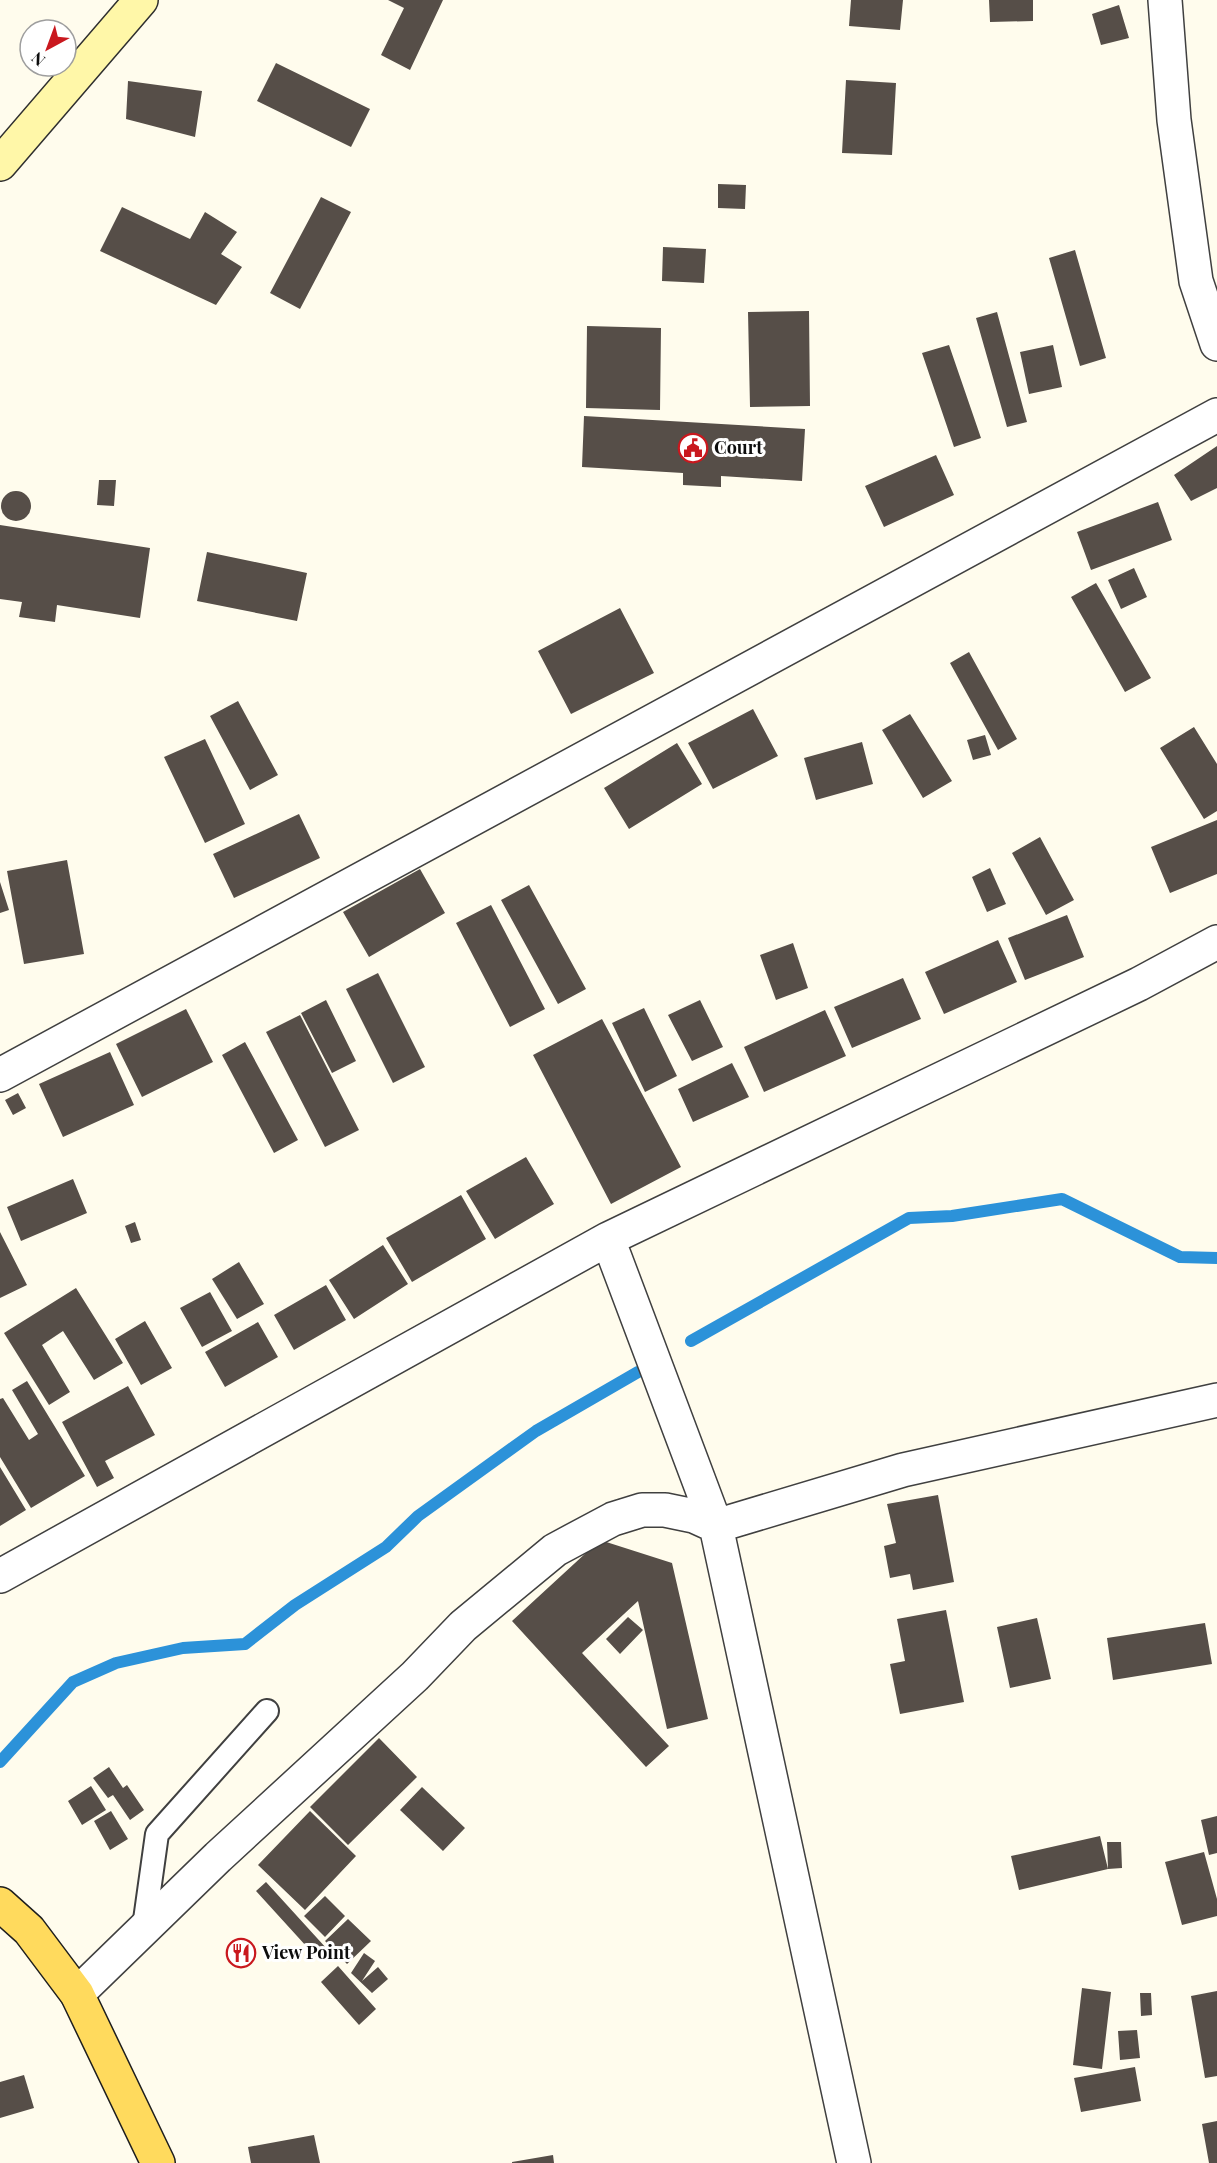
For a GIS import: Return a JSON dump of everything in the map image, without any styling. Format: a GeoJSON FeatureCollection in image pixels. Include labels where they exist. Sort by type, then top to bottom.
{"type":"FeatureCollection","features":[{"type":"Feature","properties":{"kind":"main road"},"geometry":{"type":"LineString","coordinates":[[0,1904],[29,1930],[77,1994],[158,2163]]}},
{"type":"Feature","properties":{"kind":"street"},"geometry":{"type":"LineString","coordinates":[[0,164],[141,0]]}},
{"type":"Feature","properties":{"kind":"street"},"geometry":{"type":"LineString","coordinates":[[1166,0],[1174,120],[1196,281],[1217,344]]}},
{"type":"Feature","properties":{"kind":"street"},"geometry":{"type":"LineString","coordinates":[[0,1075],[1217,415]]}},
{"type":"Feature","properties":{"kind":"street"},"geometry":{"type":"LineString","coordinates":[[0,1576],[608,1239],[1138,984],[1217,942]]}},
{"type":"Feature","properties":{"kind":"street"},"geometry":{"type":"LineString","coordinates":[[608,1239],[716,1526],[854,2163]]}},
{"type":"Feature","properties":{"kind":"street"},"geometry":{"type":"LineString","coordinates":[[77,1994],[144,1927],[415,1676],[463,1626],[555,1550],[613,1519],[642,1510],[665,1510],[694,1516],[716,1526],[903,1470],[1217,1400]]}},
{"type":"Feature","properties":{"kind":"lane"},"geometry":{"type":"LineString","coordinates":[[144,1927],[157,1834],[267,1711]]}},
{"type":"Feature","properties":{"kind":"building"},"geometry":{"type":"Polygon","coordinates":[[[388,0],[443,0],[410,70],[381,55],[404,8],[388,0]]]}},
{"type":"Feature","properties":{"kind":"building"},"geometry":{"type":"Polygon","coordinates":[[[851,0],[903,0],[900,30],[849,26],[851,0]]]}},
{"type":"Feature","properties":{"kind":"building"},"geometry":{"type":"Polygon","coordinates":[[[989,0],[1033,0],[1033,21],[990,22],[989,0]]]}},
{"type":"Feature","properties":{"kind":"building"},"geometry":{"type":"Polygon","coordinates":[[[1119,5],[1129,38],[1101,45],[1092,14],[1119,5]]]}},
{"type":"Feature","properties":{"kind":"building"},"geometry":{"type":"Polygon","coordinates":[[[276,63],[370,109],[351,147],[257,101],[276,63]]]}},
{"type":"Feature","properties":{"kind":"building"},"geometry":{"type":"Polygon","coordinates":[[[846,80],[896,83],[892,155],[842,153],[846,80]]]}},
{"type":"Feature","properties":{"kind":"building"},"geometry":{"type":"Polygon","coordinates":[[[128,81],[202,91],[195,137],[126,119],[128,81]]]}},
{"type":"Feature","properties":{"kind":"building"},"geometry":{"type":"Polygon","coordinates":[[[718,184],[746,185],[745,209],[718,208],[718,184]]]}},
{"type":"Feature","properties":{"kind":"building"},"geometry":{"type":"Polygon","coordinates":[[[321,197],[351,212],[300,309],[270,293],[321,197]]]}},
{"type":"Feature","properties":{"kind":"building"},"geometry":{"type":"Polygon","coordinates":[[[122,207],[190,239],[205,212],[237,232],[221,254],[242,267],[216,305],[100,251],[122,207]]]}},
{"type":"Feature","properties":{"kind":"building"},"geometry":{"type":"Polygon","coordinates":[[[663,247],[706,249],[704,283],[662,281],[663,247]]]}},
{"type":"Feature","properties":{"kind":"building"},"geometry":{"type":"Polygon","coordinates":[[[1075,250],[1106,358],[1080,366],[1049,258],[1075,250]]]}},
{"type":"Feature","properties":{"kind":"building"},"geometry":{"type":"Polygon","coordinates":[[[809,311],[810,406],[750,407],[748,312],[809,311]]]}},
{"type":"Feature","properties":{"kind":"building"},"geometry":{"type":"Polygon","coordinates":[[[997,312],[1027,422],[1007,427],[976,318],[997,312]]]}},
{"type":"Feature","properties":{"kind":"building"},"geometry":{"type":"Polygon","coordinates":[[[587,326],[661,328],[660,410],[586,408],[587,326]]]}},
{"type":"Feature","properties":{"kind":"building"},"geometry":{"type":"Polygon","coordinates":[[[949,345],[981,438],[954,447],[922,353],[949,345]]]}},
{"type":"Feature","properties":{"kind":"building"},"geometry":{"type":"Polygon","coordinates":[[[1053,345],[1062,387],[1029,394],[1020,352],[1053,345]]]}},
{"type":"Feature","properties":{"kind":"building","name":"Court"},"geometry":{"type":"Polygon","coordinates":[[[584,416],[805,429],[802,481],[721,476],[721,487],[683,485],[683,473],[582,467],[584,416]]]}},
{"type":"Feature","properties":{"kind":"building"},"geometry":{"type":"Polygon","coordinates":[[[1217,446],[1217,488],[1191,501],[1174,475],[1217,446]]]}},
{"type":"Feature","properties":{"kind":"building"},"geometry":{"type":"Polygon","coordinates":[[[936,455],[954,495],[884,527],[865,486],[936,455]]]}},
{"type":"Feature","properties":{"kind":"building"},"geometry":{"type":"Polygon","coordinates":[[[99,480],[116,480],[114,506],[97,505],[99,480]]]}},
{"type":"Feature","properties":{"kind":"building"},"geometry":{"type":"Polygon","coordinates":[[[16,491],[27,495],[31,506],[27,517],[16,521],[5,517],[1,506],[5,495],[16,491]]]}},
{"type":"Feature","properties":{"kind":"building"},"geometry":{"type":"Polygon","coordinates":[[[1158,502],[1172,540],[1091,570],[1077,532],[1158,502]]]}},
{"type":"Feature","properties":{"kind":"building"},"geometry":{"type":"Polygon","coordinates":[[[0,525],[150,548],[140,618],[57,605],[55,622],[19,617],[22,602],[0,599],[0,525]]]}},
{"type":"Feature","properties":{"kind":"building"},"geometry":{"type":"Polygon","coordinates":[[[207,552],[307,573],[297,621],[197,601],[207,552]]]}},
{"type":"Feature","properties":{"kind":"building"},"geometry":{"type":"Polygon","coordinates":[[[1134,568],[1147,597],[1121,609],[1108,580],[1134,568]]]}},
{"type":"Feature","properties":{"kind":"building"},"geometry":{"type":"Polygon","coordinates":[[[1096,583],[1151,678],[1125,692],[1071,597],[1096,583]]]}},
{"type":"Feature","properties":{"kind":"building"},"geometry":{"type":"Polygon","coordinates":[[[620,608],[654,673],[571,714],[538,651],[620,608]]]}},
{"type":"Feature","properties":{"kind":"building"},"geometry":{"type":"Polygon","coordinates":[[[969,652],[1017,739],[998,750],[950,663],[969,652]]]}},
{"type":"Feature","properties":{"kind":"building"},"geometry":{"type":"Polygon","coordinates":[[[238,701],[278,775],[250,790],[210,716],[238,701]]]}},
{"type":"Feature","properties":{"kind":"building"},"geometry":{"type":"Polygon","coordinates":[[[753,709],[778,756],[713,789],[688,743],[753,709]]]}},
{"type":"Feature","properties":{"kind":"building"},"geometry":{"type":"Polygon","coordinates":[[[910,714],[952,781],[923,798],[882,730],[910,714]]]}},
{"type":"Feature","properties":{"kind":"building"},"geometry":{"type":"Polygon","coordinates":[[[1194,727],[1217,764],[1217,811],[1204,819],[1160,748],[1194,727]]]}},
{"type":"Feature","properties":{"kind":"building"},"geometry":{"type":"Polygon","coordinates":[[[985,735],[991,755],[973,760],[967,740],[985,735]]]}},
{"type":"Feature","properties":{"kind":"building"},"geometry":{"type":"Polygon","coordinates":[[[205,739],[245,824],[205,843],[164,757],[205,739]]]}},
{"type":"Feature","properties":{"kind":"building"},"geometry":{"type":"Polygon","coordinates":[[[862,742],[873,784],[816,800],[804,758],[862,742]]]}},
{"type":"Feature","properties":{"kind":"building"},"geometry":{"type":"Polygon","coordinates":[[[677,743],[702,784],[629,829],[604,788],[677,743]]]}},
{"type":"Feature","properties":{"kind":"building"},"geometry":{"type":"Polygon","coordinates":[[[299,814],[320,858],[234,898],[213,854],[299,814]]]}},
{"type":"Feature","properties":{"kind":"building"},"geometry":{"type":"Polygon","coordinates":[[[1217,820],[1217,874],[1170,893],[1151,847],[1217,820]]]}},
{"type":"Feature","properties":{"kind":"building"},"geometry":{"type":"Polygon","coordinates":[[[1040,837],[1074,900],[1046,915],[1012,853],[1040,837]]]}},
{"type":"Feature","properties":{"kind":"building"},"geometry":{"type":"Polygon","coordinates":[[[67,860],[84,954],[24,964],[7,871],[67,860]]]}},
{"type":"Feature","properties":{"kind":"building"},"geometry":{"type":"Polygon","coordinates":[[[990,868],[1006,904],[987,912],[972,877],[990,868]]]}},
{"type":"Feature","properties":{"kind":"building"},"geometry":{"type":"Polygon","coordinates":[[[420,869],[445,913],[369,957],[343,912],[420,869]]]}},
{"type":"Feature","properties":{"kind":"building"},"geometry":{"type":"Polygon","coordinates":[[[0,882],[9,910],[0,913],[0,882]]]}},
{"type":"Feature","properties":{"kind":"building"},"geometry":{"type":"Polygon","coordinates":[[[529,885],[586,989],[558,1004],[501,900],[529,885]]]}},
{"type":"Feature","properties":{"kind":"building"},"geometry":{"type":"Polygon","coordinates":[[[491,905],[545,1009],[510,1027],[456,923],[491,905]]]}},
{"type":"Feature","properties":{"kind":"building"},"geometry":{"type":"Polygon","coordinates":[[[1067,915],[1084,957],[1025,980],[1008,938],[1067,915]]]}},
{"type":"Feature","properties":{"kind":"building"},"geometry":{"type":"Polygon","coordinates":[[[998,940],[1017,982],[944,1014],[925,972],[998,940]]]}},
{"type":"Feature","properties":{"kind":"building"},"geometry":{"type":"Polygon","coordinates":[[[793,943],[808,988],[776,1000],[760,955],[793,943]]]}},
{"type":"Feature","properties":{"kind":"building"},"geometry":{"type":"Polygon","coordinates":[[[378,973],[425,1067],[393,1083],[346,989],[378,973]]]}},
{"type":"Feature","properties":{"kind":"building"},"geometry":{"type":"Polygon","coordinates":[[[903,978],[921,1019],[852,1048],[834,1007],[903,978]]]}},
{"type":"Feature","properties":{"kind":"building"},"geometry":{"type":"Polygon","coordinates":[[[326,1000],[356,1061],[332,1073],[301,1013],[326,1000]]]}},
{"type":"Feature","properties":{"kind":"building"},"geometry":{"type":"Polygon","coordinates":[[[700,1000],[723,1047],[692,1061],[668,1015],[700,1000]]]}},
{"type":"Feature","properties":{"kind":"building"},"geometry":{"type":"Polygon","coordinates":[[[644,1008],[677,1076],[645,1092],[612,1023],[644,1008]]]}},
{"type":"Feature","properties":{"kind":"building"},"geometry":{"type":"Polygon","coordinates":[[[186,1009],[213,1062],[142,1097],[116,1044],[186,1009]]]}},
{"type":"Feature","properties":{"kind":"building"},"geometry":{"type":"Polygon","coordinates":[[[825,1010],[846,1056],[764,1092],[744,1047],[825,1010]]]}},
{"type":"Feature","properties":{"kind":"building"},"geometry":{"type":"Polygon","coordinates":[[[300,1015],[359,1130],[325,1147],[266,1032],[300,1015]]]}},
{"type":"Feature","properties":{"kind":"building"},"geometry":{"type":"Polygon","coordinates":[[[602,1019],[681,1167],[611,1204],[533,1055],[602,1019]]]}},
{"type":"Feature","properties":{"kind":"building"},"geometry":{"type":"Polygon","coordinates":[[[245,1042],[298,1140],[274,1153],[222,1055],[245,1042]]]}},
{"type":"Feature","properties":{"kind":"building"},"geometry":{"type":"Polygon","coordinates":[[[110,1052],[134,1105],[63,1137],[39,1084],[110,1052]]]}},
{"type":"Feature","properties":{"kind":"building"},"geometry":{"type":"Polygon","coordinates":[[[732,1063],[749,1097],[693,1122],[678,1089],[732,1063]]]}},
{"type":"Feature","properties":{"kind":"building"},"geometry":{"type":"Polygon","coordinates":[[[18,1093],[26,1108],[13,1115],[5,1100],[18,1093]]]}},
{"type":"Feature","properties":{"kind":"building"},"geometry":{"type":"Polygon","coordinates":[[[526,1157],[554,1204],[495,1239],[466,1191],[526,1157]]]}},
{"type":"Feature","properties":{"kind":"building"},"geometry":{"type":"Polygon","coordinates":[[[73,1179],[87,1213],[21,1241],[7,1207],[73,1179]]]}},
{"type":"Feature","properties":{"kind":"building"},"geometry":{"type":"Polygon","coordinates":[[[461,1195],[486,1239],[412,1282],[386,1238],[461,1195]]]}},
{"type":"Feature","properties":{"kind":"building"},"geometry":{"type":"Polygon","coordinates":[[[135,1222],[141,1240],[131,1243],[125,1226],[135,1222]]]}},
{"type":"Feature","properties":{"kind":"building"},"geometry":{"type":"Polygon","coordinates":[[[0,1232],[27,1285],[0,1298],[0,1232]]]}},
{"type":"Feature","properties":{"kind":"building"},"geometry":{"type":"Polygon","coordinates":[[[383,1245],[408,1284],[354,1319],[329,1280],[383,1245]]]}},
{"type":"Feature","properties":{"kind":"building"},"geometry":{"type":"Polygon","coordinates":[[[239,1262],[264,1304],[237,1319],[212,1279],[239,1262]]]}},
{"type":"Feature","properties":{"kind":"building"},"geometry":{"type":"Polygon","coordinates":[[[326,1285],[346,1320],[294,1350],[274,1315],[326,1285]]]}},
{"type":"Feature","properties":{"kind":"building"},"geometry":{"type":"Polygon","coordinates":[[[76,1288],[123,1363],[94,1380],[63,1331],[42,1345],[70,1392],[49,1405],[4,1333],[76,1288]]]}},
{"type":"Feature","properties":{"kind":"building"},"geometry":{"type":"Polygon","coordinates":[[[210,1292],[232,1331],[202,1347],[180,1308],[210,1292]]]}},
{"type":"Feature","properties":{"kind":"building"},"geometry":{"type":"Polygon","coordinates":[[[145,1321],[172,1368],[141,1385],[115,1339],[145,1321]]]}},
{"type":"Feature","properties":{"kind":"building"},"geometry":{"type":"Polygon","coordinates":[[[258,1322],[278,1357],[225,1387],[205,1352],[258,1322]]]}},
{"type":"Feature","properties":{"kind":"building"},"geometry":{"type":"Polygon","coordinates":[[[27,1381],[85,1476],[31,1508],[0,1457],[0,1399],[3,1398],[29,1440],[38,1434],[12,1390],[27,1381]]]}},
{"type":"Feature","properties":{"kind":"building"},"geometry":{"type":"Polygon","coordinates":[[[128,1386],[155,1435],[105,1461],[114,1478],[97,1487],[62,1422],[128,1386]]]}},
{"type":"Feature","properties":{"kind":"building"},"geometry":{"type":"Polygon","coordinates":[[[0,1467],[26,1510],[0,1526],[0,1467]]]}},
{"type":"Feature","properties":{"kind":"building"},"geometry":{"type":"Polygon","coordinates":[[[938,1495],[954,1582],[913,1590],[910,1574],[890,1578],[884,1546],[896,1543],[887,1504],[938,1495]]]}},
{"type":"Feature","properties":{"kind":"building"},"geometry":{"type":"Polygon","coordinates":[[[600,1540],[672,1563],[708,1719],[667,1729],[638,1601],[582,1653],[669,1746],[646,1767],[512,1621],[600,1540]]]}},
{"type":"Feature","properties":{"kind":"building"},"geometry":{"type":"Polygon","coordinates":[[[946,1610],[964,1702],[900,1714],[890,1664],[905,1661],[897,1619],[946,1610]]]}},
{"type":"Feature","properties":{"kind":"building"},"geometry":{"type":"Polygon","coordinates":[[[628,1617],[643,1630],[620,1654],[606,1639],[628,1617]]]}},
{"type":"Feature","properties":{"kind":"building"},"geometry":{"type":"Polygon","coordinates":[[[1037,1618],[1051,1679],[1010,1688],[997,1627],[1037,1618]]]}},
{"type":"Feature","properties":{"kind":"building"},"geometry":{"type":"Polygon","coordinates":[[[1205,1623],[1212,1664],[1113,1680],[1107,1638],[1205,1623]]]}},
{"type":"Feature","properties":{"kind":"building"},"geometry":{"type":"Polygon","coordinates":[[[379,1738],[417,1777],[348,1845],[310,1807],[379,1738]]]}},
{"type":"Feature","properties":{"kind":"building"},"geometry":{"type":"Polygon","coordinates":[[[109,1767],[123,1788],[127,1785],[144,1810],[130,1820],[113,1795],[108,1798],[93,1778],[109,1767]]]}},
{"type":"Feature","properties":{"kind":"building"},"geometry":{"type":"Polygon","coordinates":[[[91,1786],[106,1810],[82,1825],[68,1801],[91,1786]]]}},
{"type":"Feature","properties":{"kind":"building"},"geometry":{"type":"Polygon","coordinates":[[[422,1787],[465,1828],[443,1851],[400,1810],[422,1787]]]}},
{"type":"Feature","properties":{"kind":"building"},"geometry":{"type":"Polygon","coordinates":[[[111,1811],[128,1839],[110,1850],[94,1821],[111,1811]]]}},
{"type":"Feature","properties":{"kind":"building"},"geometry":{"type":"Polygon","coordinates":[[[310,1811],[356,1856],[305,1910],[258,1865],[310,1811]]]}},
{"type":"Feature","properties":{"kind":"building"},"geometry":{"type":"Polygon","coordinates":[[[1217,1816],[1217,1853],[1209,1855],[1201,1820],[1217,1816]]]}},
{"type":"Feature","properties":{"kind":"building"},"geometry":{"type":"Polygon","coordinates":[[[1100,1836],[1108,1869],[1019,1890],[1011,1856],[1100,1836]]]}},
{"type":"Feature","properties":{"kind":"building"},"geometry":{"type":"Polygon","coordinates":[[[1107,1842],[1121,1842],[1122,1868],[1108,1869],[1107,1842]]]}},
{"type":"Feature","properties":{"kind":"building"},"geometry":{"type":"Polygon","coordinates":[[[1204,1852],[1217,1899],[1217,1916],[1182,1925],[1165,1862],[1204,1852]]]}},
{"type":"Feature","properties":{"kind":"building"},"geometry":{"type":"Polygon","coordinates":[[[266,1882],[327,1949],[317,1958],[256,1891],[266,1882]]]}},
{"type":"Feature","properties":{"kind":"building"},"geometry":{"type":"Polygon","coordinates":[[[325,1896],[345,1916],[325,1937],[304,1916],[325,1896]]]}},
{"type":"Feature","properties":{"kind":"building"},"geometry":{"type":"Polygon","coordinates":[[[348,1919],[371,1941],[347,1964],[325,1941],[348,1919]]]}},
{"type":"Feature","properties":{"kind":"building"},"geometry":{"type":"Polygon","coordinates":[[[364,1953],[375,1961],[362,1981],[378,1967],[388,1979],[372,1993],[351,1973],[364,1953]]]}},
{"type":"Feature","properties":{"kind":"building"},"geometry":{"type":"Polygon","coordinates":[[[338,1966],[376,2009],[359,2025],[321,1982],[338,1966]]]}},
{"type":"Feature","properties":{"kind":"building"},"geometry":{"type":"Polygon","coordinates":[[[1082,1988],[1111,1992],[1102,2069],[1073,2065],[1082,1988]]]}},
{"type":"Feature","properties":{"kind":"building"},"geometry":{"type":"Polygon","coordinates":[[[1217,1991],[1217,2076],[1205,2078],[1191,1996],[1217,1991]]]}},
{"type":"Feature","properties":{"kind":"building"},"geometry":{"type":"Polygon","coordinates":[[[1140,1993],[1151,1993],[1152,2015],[1141,2016],[1140,1993]]]}},
{"type":"Feature","properties":{"kind":"building"},"geometry":{"type":"Polygon","coordinates":[[[1137,2030],[1140,2058],[1120,2060],[1118,2031],[1137,2030]]]}},
{"type":"Feature","properties":{"kind":"building"},"geometry":{"type":"Polygon","coordinates":[[[1135,2067],[1141,2101],[1081,2112],[1074,2078],[1135,2067]]]}},
{"type":"Feature","properties":{"kind":"building"},"geometry":{"type":"Polygon","coordinates":[[[24,2075],[34,2108],[0,2118],[0,2082],[24,2075]]]}},
{"type":"Feature","properties":{"kind":"building"},"geometry":{"type":"Polygon","coordinates":[[[1217,2121],[1217,2163],[1209,2163],[1202,2124],[1217,2121]]]}},
{"type":"Feature","properties":{"kind":"building"},"geometry":{"type":"Polygon","coordinates":[[[314,2135],[320,2163],[251,2163],[248,2147],[314,2135]]]}},
{"type":"Feature","properties":{"kind":"building"},"geometry":{"type":"Polygon","coordinates":[[[553,2155],[554,2163],[512,2163],[512,2162],[553,2155]]]}},
{"type":"Feature","properties":{"kind":"waterway"},"geometry":{"type":"LineString","coordinates":[[691,1341],[909,1218],[952,1216],[1062,1199],[1180,1257],[1217,1258]]}},
{"type":"Feature","properties":{"kind":"waterway"},"geometry":{"type":"LineString","coordinates":[[0,1762],[73,1682],[116,1663],[183,1648],[245,1644],[295,1605],[386,1547],[418,1516],[536,1431],[638,1372]]}},
{"type":"Feature","properties":{"kind":"place","name":"Court"},"geometry":{"type":"Point","coordinates":[693,448]}},
{"type":"Feature","properties":{"kind":"place","name":"View Point"},"geometry":{"type":"Point","coordinates":[241,1953]}}]}
